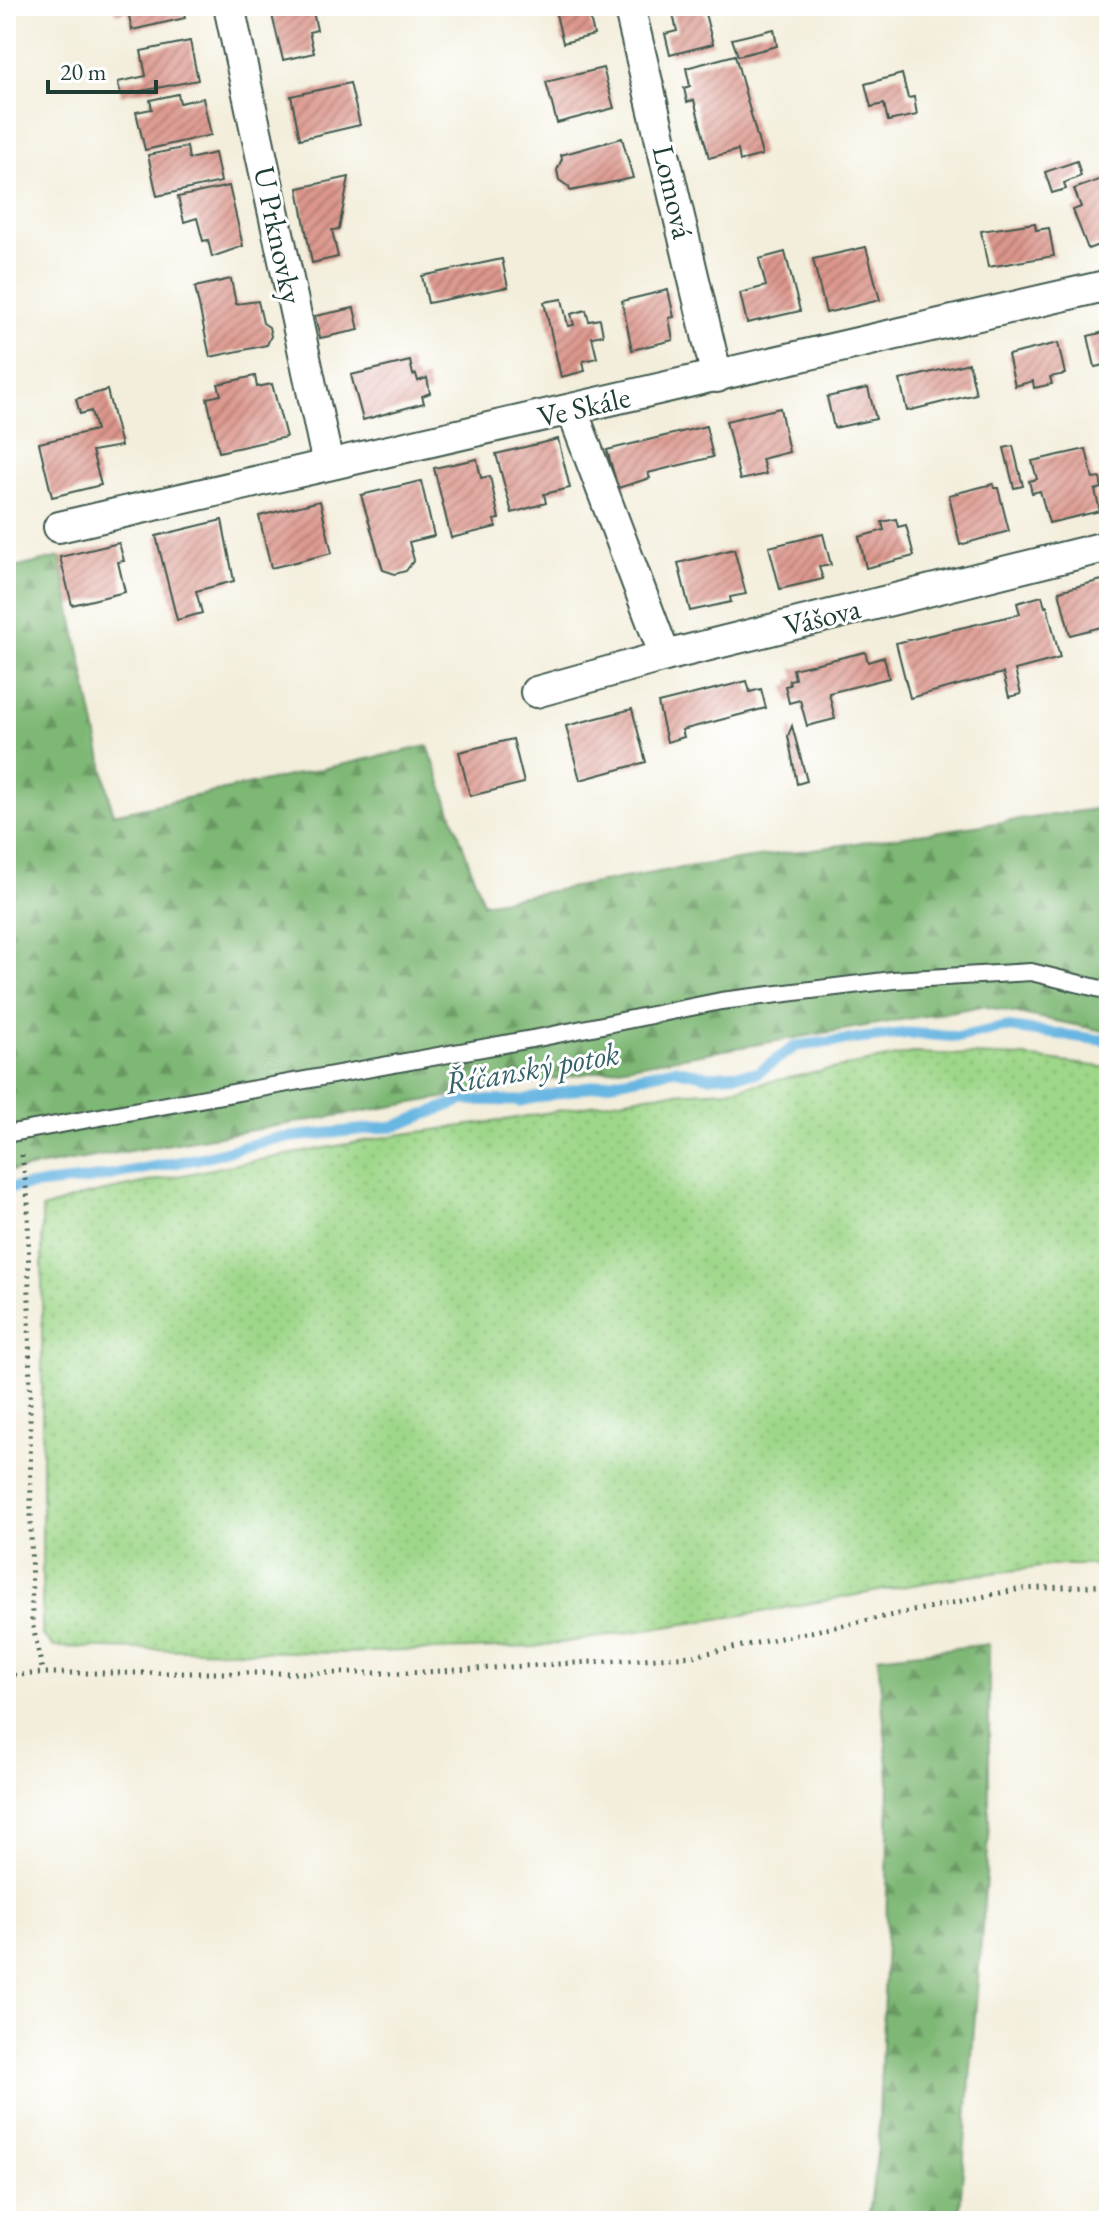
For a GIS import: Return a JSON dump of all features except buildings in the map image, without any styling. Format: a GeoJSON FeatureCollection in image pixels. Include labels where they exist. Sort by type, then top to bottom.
{"type":"FeatureCollection","features":[{"type":"Feature","properties":{"kind":"street","name":"U Prknovky"},"geometry":{"type":"LineString","coordinates":[[229,6],[328,464]]}},
{"type":"Feature","properties":{"kind":"street","name":"Lomová"},"geometry":{"type":"LineString","coordinates":[[629,6],[717,377]]}},
{"type":"Feature","properties":{"kind":"street","name":"Ve Skále"},"geometry":{"type":"LineString","coordinates":[[59,527],[1109,285]]}},
{"type":"Feature","properties":{"kind":"street"},"geometry":{"type":"LineString","coordinates":[[572,410],[665,656]]}},
{"type":"Feature","properties":{"kind":"street","name":"Vášova"},"geometry":{"type":"LineString","coordinates":[[536,692],[665,656],[1109,546]]}},
{"type":"Feature","properties":{"kind":"lane"},"geometry":{"type":"LineString","coordinates":[[6,1134],[543,1037],[721,1001],[893,980],[1031,972],[1109,991]]}},
{"type":"Feature","properties":{"kind":"path"},"geometry":{"type":"LineString","coordinates":[[23,1163],[28,1201],[32,1622],[43,1673]]}},
{"type":"Feature","properties":{"kind":"path"},"geometry":{"type":"LineString","coordinates":[[6,1676],[43,1673],[407,1673],[693,1656],[1020,1589],[1109,1585]]}},
{"type":"Feature","properties":{"kind":"green space"},"geometry":{"type":"Polygon","coordinates":[[[60,557],[113,814],[428,746],[483,903],[681,868],[1109,807],[1109,1032],[983,1006],[6,1172],[6,570],[60,557]]]}},
{"type":"Feature","properties":{"kind":"green space"},"geometry":{"type":"Polygon","coordinates":[[[912,1053],[1025,1057],[1109,1068],[1109,1565],[1056,1565],[946,1579],[756,1613],[534,1647],[340,1653],[54,1647],[42,1635],[42,1209],[86,1195],[397,1135],[655,1094],[727,1090],[912,1053]]]}},
{"type":"Feature","properties":{"kind":"green space"},"geometry":{"type":"Polygon","coordinates":[[[989,1644],[989,1838],[959,2221],[868,2221],[878,2148],[889,1777],[878,1657],[989,1644]]]}},
{"type":"Feature","properties":{"kind":"waterway","name":"Říčanský potok"},"geometry":{"type":"LineString","coordinates":[[6,1188],[84,1180],[200,1158],[273,1139],[396,1126],[463,1100],[520,1101],[675,1069],[708,1076],[757,1073],[796,1046],[909,1033],[959,1037],[1005,1027],[1109,1041]]}}]}
